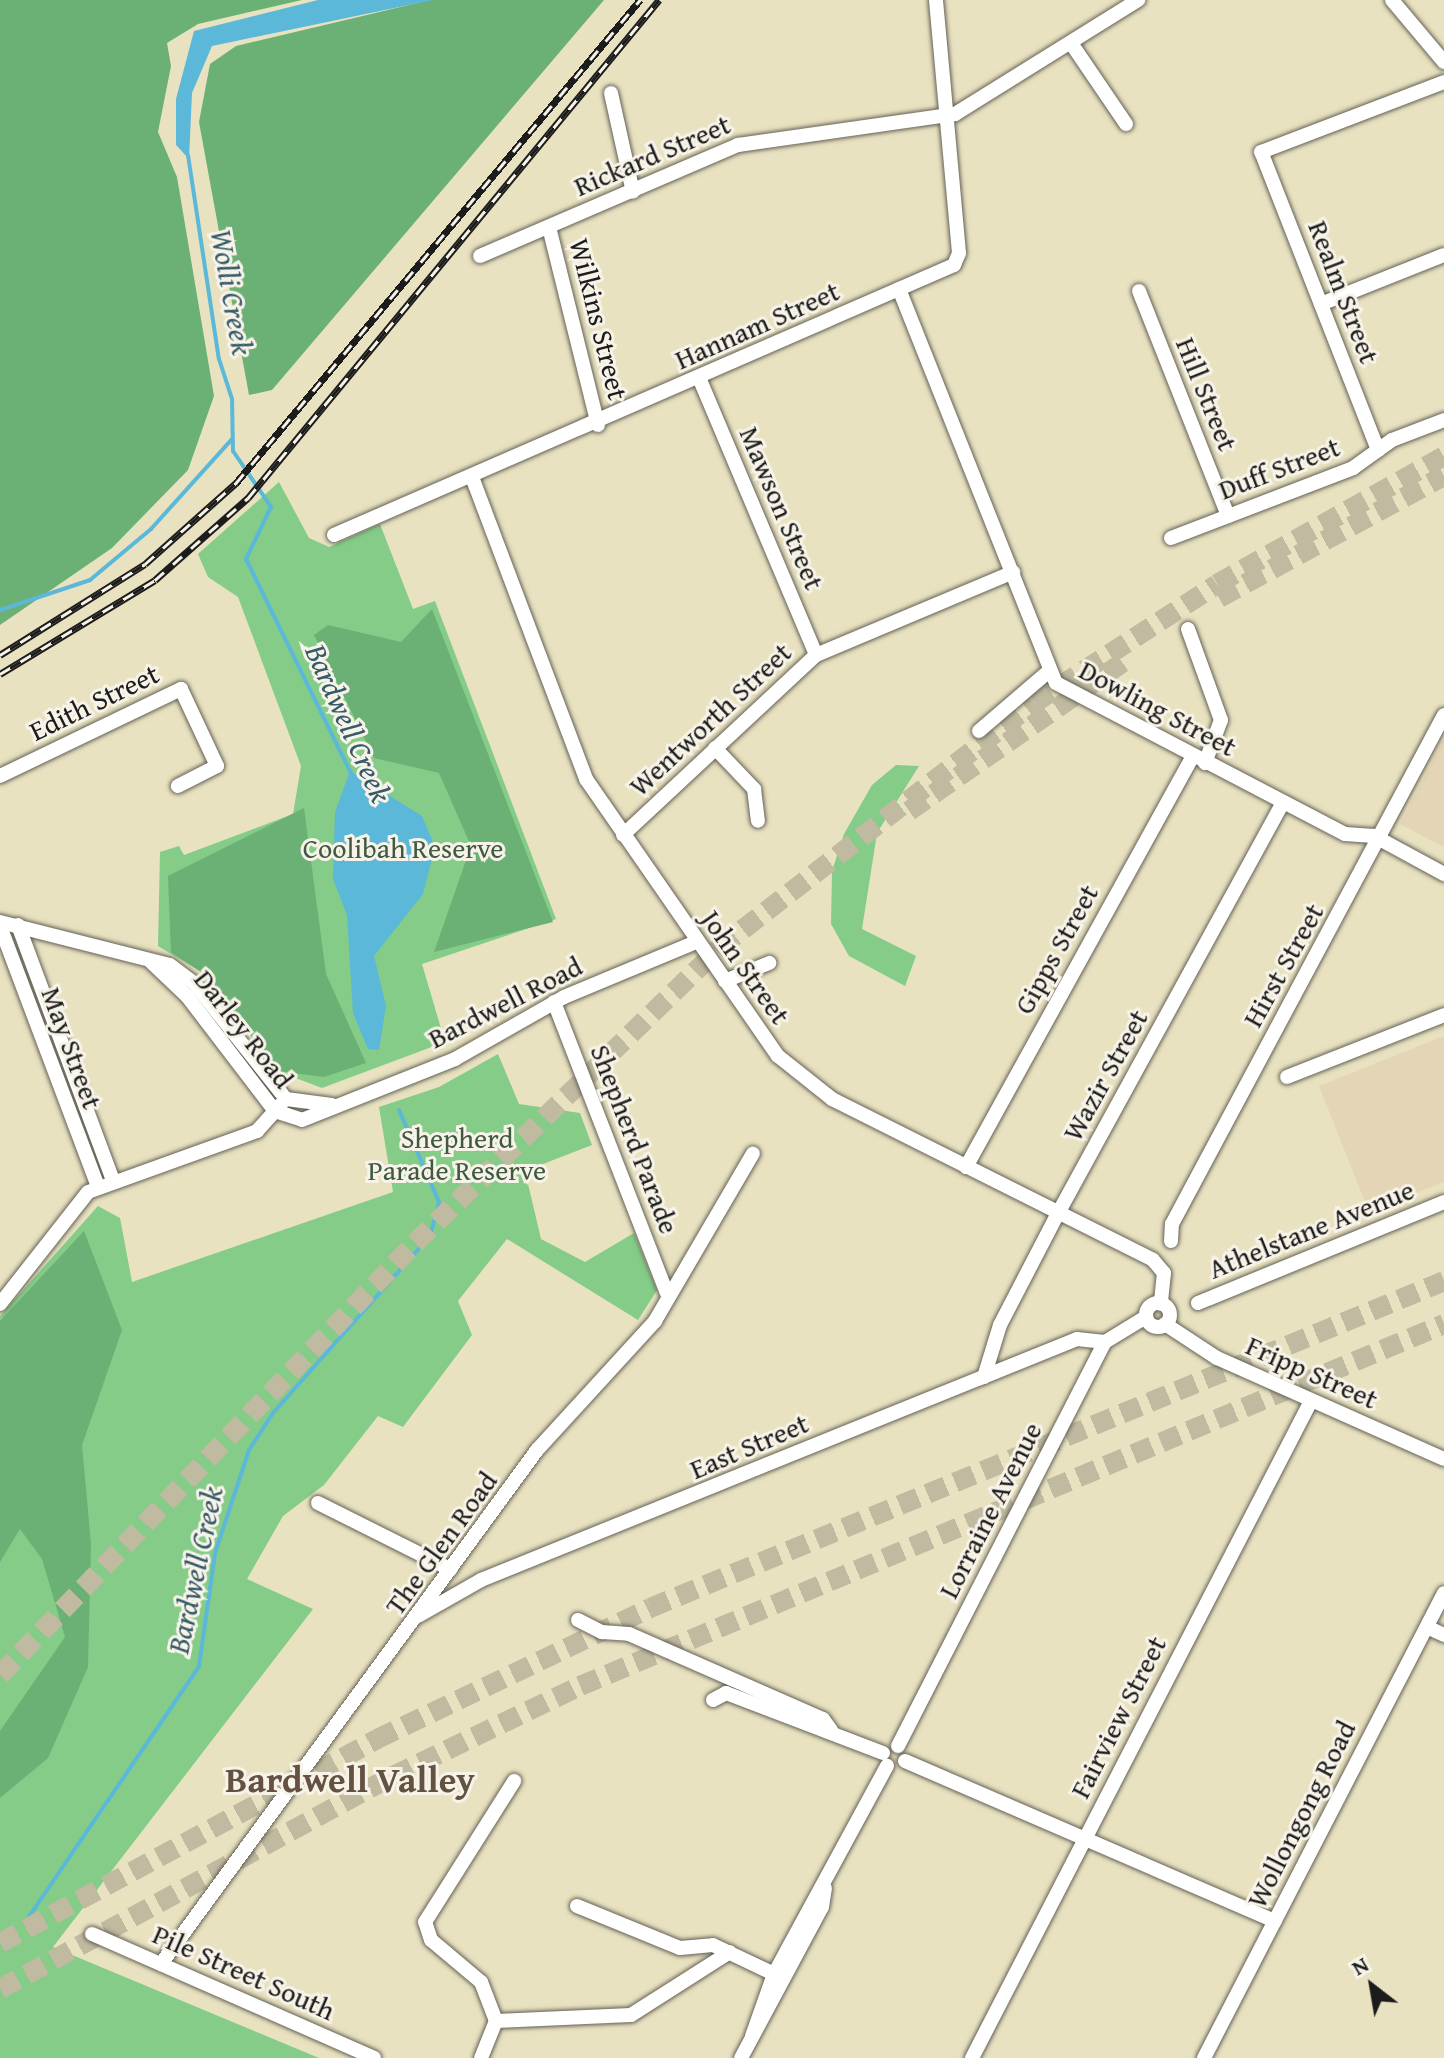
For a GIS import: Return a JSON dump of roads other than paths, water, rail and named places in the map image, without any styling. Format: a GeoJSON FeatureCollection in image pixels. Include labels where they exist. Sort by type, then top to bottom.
{"type":"FeatureCollection","features":[{"type":"Feature","properties":{"kind":"street","name":"Hannam Street"},"geometry":{"type":"LineString","coordinates":[[334,535],[700,380],[899,289],[958,258],[936,0]]}},
{"type":"Feature","properties":{"kind":"street","name":"Rickard Street"},"geometry":{"type":"LineString","coordinates":[[480,256],[738,145],[946,112],[955,114],[1138,0]]}},
{"type":"Feature","properties":{"kind":"street"},"geometry":{"type":"LineString","coordinates":[[1392,0],[1444,62]]}},
{"type":"Feature","properties":{"kind":"street"},"geometry":{"type":"LineString","coordinates":[[1071,43],[1126,124]]}},
{"type":"Feature","properties":{"kind":"street","name":"Realm Street"},"geometry":{"type":"LineString","coordinates":[[1378,450],[1261,152],[1444,82]]}},
{"type":"Feature","properties":{"kind":"street"},"geometry":{"type":"LineString","coordinates":[[611,93],[633,192]]}},
{"type":"Feature","properties":{"kind":"street","name":"Wilkins Street"},"geometry":{"type":"LineString","coordinates":[[549,227],[598,425]]}},
{"type":"Feature","properties":{"kind":"street"},"geometry":{"type":"LineString","coordinates":[[1321,304],[1444,255]]}},
{"type":"Feature","properties":{"kind":"street","name":"Dowling Street"},"geometry":{"type":"LineString","coordinates":[[899,289],[1013,572],[1049,671],[1063,689],[1345,834],[1374,836],[1444,874]]}},
{"type":"Feature","properties":{"kind":"street","name":"Hill Street"},"geometry":{"type":"LineString","coordinates":[[1139,291],[1228,516]]}},
{"type":"Feature","properties":{"kind":"street","name":"Mawson Street"},"geometry":{"type":"LineString","coordinates":[[700,380],[816,655]]}},
{"type":"Feature","properties":{"kind":"street","name":"Duff Street"},"geometry":{"type":"LineString","coordinates":[[1171,538],[1353,468],[1378,450],[1444,420]]}},
{"type":"Feature","properties":{"kind":"street","name":"John Street"},"geometry":{"type":"LineString","coordinates":[[472,477],[586,779],[736,999],[797,1075],[966,1167],[1153,1260],[1164,1273],[1161,1304],[1170,1315],[1165,1324]]}},
{"type":"Feature","properties":{"kind":"street","name":"Wentworth Street"},"geometry":{"type":"LineString","coordinates":[[623,835],[816,655],[1013,572]]}},
{"type":"Feature","properties":{"kind":"street","name":"Gipps Street"},"geometry":{"type":"LineString","coordinates":[[966,1167],[1221,720],[1188,629]]}},
{"type":"Feature","properties":{"kind":"street"},"geometry":{"type":"LineString","coordinates":[[979,731],[1049,671]]}},
{"type":"Feature","properties":{"kind":"street","name":"Edith Street"},"geometry":{"type":"LineString","coordinates":[[0,776],[181,689],[217,766],[178,786]]}},
{"type":"Feature","properties":{"kind":"street","name":"Hirst Street"},"geometry":{"type":"LineString","coordinates":[[1171,1241],[1172,1224],[1373,855],[1374,836],[1444,715]]}},
{"type":"Feature","properties":{"kind":"street"},"geometry":{"type":"LineString","coordinates":[[715,748],[754,789],[758,821]]}},
{"type":"Feature","properties":{"kind":"street","name":"Wazir Street"},"geometry":{"type":"LineString","coordinates":[[984,1377],[1000,1325],[1059,1211],[1283,803]]}},
{"type":"Feature","properties":{"kind":"street","name":"Darley Road"},"geometry":{"type":"LineString","coordinates":[[0,924],[18,925],[151,962],[194,983],[286,1099],[336,1106]]}},
{"type":"Feature","properties":{"kind":"street","name":"May Street"},"geometry":{"type":"LineString","coordinates":[[0,924],[98,1187]]}},
{"type":"Feature","properties":{"kind":"street","name":"May Street"},"geometry":{"type":"LineString","coordinates":[[18,925],[113,1181]]}},
{"type":"Feature","properties":{"kind":"street","name":"Bardwell Road"},"geometry":{"type":"LineString","coordinates":[[336,1106],[485,1046],[554,1002],[696,942]]}},
{"type":"Feature","properties":{"kind":"street","name":"Darley Road"},"geometry":{"type":"LineString","coordinates":[[151,962],[187,996],[275,1111],[302,1120],[336,1106]]}},
{"type":"Feature","properties":{"kind":"street"},"geometry":{"type":"LineString","coordinates":[[725,981],[769,963]]}},
{"type":"Feature","properties":{"kind":"street","name":"Shepherd Parade"},"geometry":{"type":"LineString","coordinates":[[554,1002],[667,1293]]}},
{"type":"Feature","properties":{"kind":"street"},"geometry":{"type":"LineString","coordinates":[[1287,1077],[1444,1015]]}},
{"type":"Feature","properties":{"kind":"street"},"geometry":{"type":"LineString","coordinates":[[0,1304],[41,1243],[98,1187],[244,1137],[286,1099]]}},
{"type":"Feature","properties":{"kind":"street","name":"The Glen Road"},"geometry":{"type":"LineString","coordinates":[[161,1964],[537,1450],[655,1321],[667,1293],[681,1284],[753,1153]]}},
{"type":"Feature","properties":{"kind":"street","name":"Athelstane Avenue"},"geometry":{"type":"LineString","coordinates":[[1198,1303],[1444,1202]]}},
{"type":"Feature","properties":{"kind":"street"},"geometry":{"type":"LineString","coordinates":[[1105,1342],[1161,1304]]}},
{"type":"Feature","properties":{"kind":"street","name":"Fripp Street"},"geometry":{"type":"LineString","coordinates":[[1146,1317],[1153,1326],[1165,1324],[1217,1358],[1444,1459]]}},
{"type":"Feature","properties":{"kind":"street","name":"East Street"},"geometry":{"type":"LineString","coordinates":[[418,1616],[474,1583],[1077,1339],[1105,1342]]}},
{"type":"Feature","properties":{"kind":"street","name":"Lorraine Avenue"},"geometry":{"type":"LineString","coordinates":[[898,1746],[1105,1342]]}},
{"type":"Feature","properties":{"kind":"street","name":"Fairview Street"},"geometry":{"type":"LineString","coordinates":[[972,2058],[1311,1401]]}},
{"type":"Feature","properties":{"kind":"street"},"geometry":{"type":"LineString","coordinates":[[318,1503],[450,1569]]}},
{"type":"Feature","properties":{"kind":"street","name":"Wollongong Road"},"geometry":{"type":"LineString","coordinates":[[1204,2058],[1444,1593]]}},
{"type":"Feature","properties":{"kind":"street"},"geometry":{"type":"LineString","coordinates":[[578,1620],[602,1632],[629,1634],[823,1719],[831,1730]]}},
{"type":"Feature","properties":{"kind":"street"},"geometry":{"type":"LineString","coordinates":[[1427,1627],[1444,1635]]}},
{"type":"Feature","properties":{"kind":"street"},"geometry":{"type":"LineString","coordinates":[[713,1700],[726,1693],[831,1730],[885,1760],[905,1761],[1275,1921]]}},
{"type":"Feature","properties":{"kind":"street"},"geometry":{"type":"LineString","coordinates":[[752,2036],[774,1974],[825,1888],[885,1760],[898,1746],[905,1761]]}},
{"type":"Feature","properties":{"kind":"street"},"geometry":{"type":"LineString","coordinates":[[481,2058],[496,2021],[477,1974],[435,1943],[424,1926],[514,1781]]}},
{"type":"Feature","properties":{"kind":"street"},"geometry":{"type":"LineString","coordinates":[[741,2058],[822,1907],[825,1888]]}},
{"type":"Feature","properties":{"kind":"street"},"geometry":{"type":"LineString","coordinates":[[577,1906],[676,1947],[706,1944],[774,1974]]}},
{"type":"Feature","properties":{"kind":"street","name":"Pile Street South"},"geometry":{"type":"LineString","coordinates":[[92,1934],[374,2058]]}},
{"type":"Feature","properties":{"kind":"street"},"geometry":{"type":"LineString","coordinates":[[496,2021],[631,2015],[730,1952]]}},
{"type":"Feature","properties":{"kind":"water"},"geometry":{"type":"Polygon","coordinates":[[[318,0],[433,0],[212,46],[192,93],[189,159],[176,145],[176,99],[194,31],[318,0]]]}},
{"type":"Feature","properties":{"kind":"water"},"geometry":{"type":"Polygon","coordinates":[[[350,771],[422,816],[435,847],[423,894],[374,956],[386,1006],[379,1050],[368,1049],[353,1013],[347,915],[333,879],[335,812],[350,771]]]}},
{"type":"Feature","properties":{"kind":"waterway","name":"Bardwell Creek"},"geometry":{"type":"LineString","coordinates":[[188,155],[219,359],[232,399],[233,451],[271,507],[246,559],[352,775]]}},
{"type":"Feature","properties":{"kind":"waterway","name":"Wolli Creek"},"geometry":{"type":"LineString","coordinates":[[0,610],[90,580],[151,529],[232,439]]}},
{"type":"Feature","properties":{"kind":"waterway","name":"Bardwell Creek"},"geometry":{"type":"LineString","coordinates":[[26,1921],[199,1666],[215,1553],[249,1450],[273,1413],[430,1236],[439,1202],[399,1110]]}},
{"type":"Feature","properties":{"kind":"tunnel"},"geometry":{"type":"LineString","coordinates":[[0,1675],[415,1243],[719,948],[1034,703],[1217,584],[1444,456]]}},
{"type":"Feature","properties":{"kind":"tunnel"},"geometry":{"type":"LineString","coordinates":[[1219,598],[1444,476]]}},
{"type":"Feature","properties":{"kind":"tunnel"},"geometry":{"type":"LineString","coordinates":[[909,811],[1129,658]]}},
{"type":"Feature","properties":{"kind":"tunnel"},"geometry":{"type":"LineString","coordinates":[[0,1943],[377,1739],[650,1608],[1444,1281]]}},
{"type":"Feature","properties":{"kind":"tunnel"},"geometry":{"type":"LineString","coordinates":[[0,1989],[393,1776],[580,1686],[1444,1324]]}},
{"type":"Feature","properties":{"kind":"railway"},"geometry":{"type":"LineString","coordinates":[[0,655],[145,564],[236,483],[640,0]]}},
{"type":"Feature","properties":{"kind":"railway"},"geometry":{"type":"LineString","coordinates":[[0,674],[155,580],[248,498],[659,0]]}},
{"type":"Feature","properties":{"kind":"district","name":"Bardwell Valley"},"geometry":{"type":"Point","coordinates":[350,1779]}},
{"type":"Feature","properties":{"kind":"park label","name":"Coolibah Reserve"},"geometry":{"type":"Point","coordinates":[403,848]}},
{"type":"Feature","properties":{"kind":"park label","name":"Shepherd Parade Reserve"},"geometry":{"type":"Point","coordinates":[457,1154]}}]}
